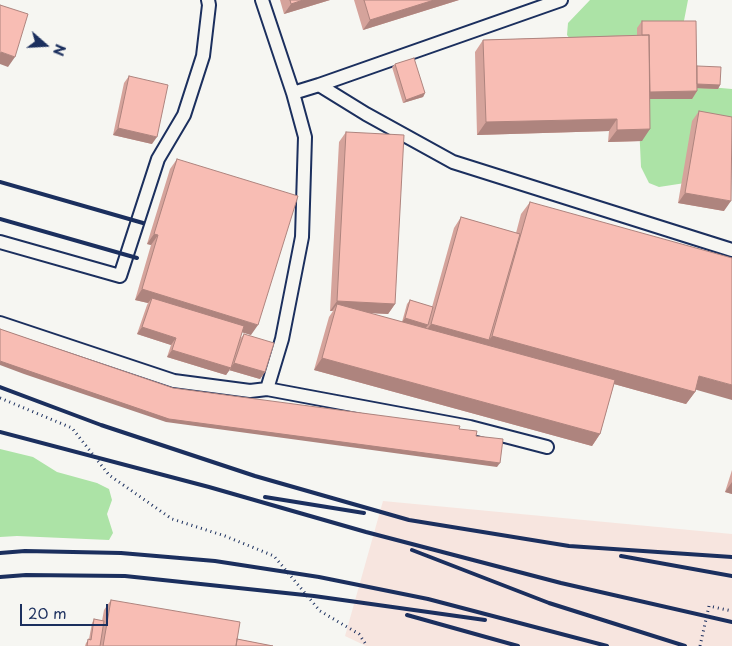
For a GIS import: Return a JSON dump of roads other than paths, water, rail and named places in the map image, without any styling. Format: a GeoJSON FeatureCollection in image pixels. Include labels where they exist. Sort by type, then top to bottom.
{"type":"FeatureCollection","features":[{"type":"Feature","properties":{"kind":"lane"},"geometry":{"type":"LineString","coordinates":[[0,242],[120,276],[158,159],[184,115],[203,56],[210,5],[208,0]]}},
{"type":"Feature","properties":{"kind":"lane"},"geometry":{"type":"LineString","coordinates":[[262,0],[305,137],[302,236],[282,339],[267,389]]}},
{"type":"Feature","properties":{"kind":"lane"},"geometry":{"type":"LineString","coordinates":[[292,93],[561,0]]}},
{"type":"Feature","properties":{"kind":"lane"},"geometry":{"type":"LineString","coordinates":[[319,85],[366,114],[453,162],[732,250]]}},
{"type":"Feature","properties":{"kind":"lane"},"geometry":{"type":"LineString","coordinates":[[0,323],[174,381],[250,391],[267,389],[470,427],[547,447]]}},
{"type":"Feature","properties":{"kind":"railway"},"geometry":{"type":"LineString","coordinates":[[0,182],[143,223]]}},
{"type":"Feature","properties":{"kind":"railway"},"geometry":{"type":"LineString","coordinates":[[0,219],[137,258]]}},
{"type":"Feature","properties":{"kind":"railway"},"geometry":{"type":"LineString","coordinates":[[0,387],[101,425],[255,476],[409,520],[569,546],[732,557]]}},
{"type":"Feature","properties":{"kind":"railway"},"geometry":{"type":"LineString","coordinates":[[0,432],[561,583],[732,622]]}},
{"type":"Feature","properties":{"kind":"railway"},"geometry":{"type":"LineString","coordinates":[[265,497],[364,513]]}},
{"type":"Feature","properties":{"kind":"railway"},"geometry":{"type":"LineString","coordinates":[[412,550],[549,603],[685,646]]}},
{"type":"Feature","properties":{"kind":"railway"},"geometry":{"type":"LineString","coordinates":[[0,553],[25,551],[121,553],[215,561],[319,577],[428,599],[607,646]]}},
{"type":"Feature","properties":{"kind":"railway"},"geometry":{"type":"LineString","coordinates":[[621,556],[732,576]]}},
{"type":"Feature","properties":{"kind":"railway"},"geometry":{"type":"LineString","coordinates":[[0,577],[26,575],[125,576],[314,596],[485,620]]}},
{"type":"Feature","properties":{"kind":"railway"},"geometry":{"type":"LineString","coordinates":[[407,615],[518,646]]}}]}
